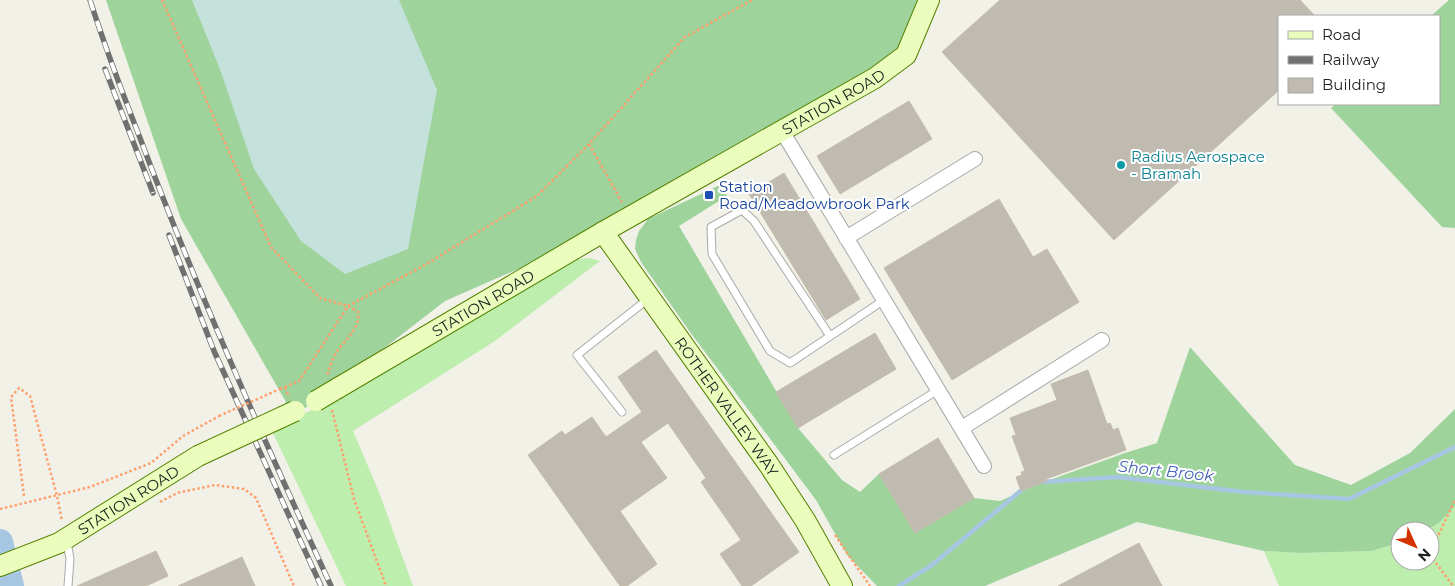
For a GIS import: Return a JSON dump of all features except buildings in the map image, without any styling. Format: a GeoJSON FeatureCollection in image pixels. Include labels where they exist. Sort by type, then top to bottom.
{"type":"FeatureCollection","features":[{"type":"Feature","properties":{"kind":"main road","name":"STATION ROAD"},"geometry":{"type":"LineString","coordinates":[[0,566],[59,543],[198,456],[295,411],[324,404],[333,386],[875,78],[906,55],[929,0]]}},
{"type":"Feature","properties":{"kind":"main road","name":"ROTHER VALLEY WAY"},"geometry":{"type":"LineString","coordinates":[[603,232],[788,493],[842,586]]}},
{"type":"Feature","properties":{"kind":"street"},"geometry":{"type":"LineString","coordinates":[[782,132],[984,466]]}},
{"type":"Feature","properties":{"kind":"street"},"geometry":{"type":"LineString","coordinates":[[846,238],[975,159]]}},
{"type":"Feature","properties":{"kind":"street"},"geometry":{"type":"LineString","coordinates":[[962,428],[1102,340]]}},
{"type":"Feature","properties":{"kind":"lane"},"geometry":{"type":"LineString","coordinates":[[830,336],[754,221],[742,210],[711,227],[712,254],[770,352],[790,363],[884,300]]}},
{"type":"Feature","properties":{"kind":"lane"},"geometry":{"type":"LineString","coordinates":[[622,412],[577,355],[650,297]]}},
{"type":"Feature","properties":{"kind":"lane"},"geometry":{"type":"LineString","coordinates":[[834,454],[938,390]]}},
{"type":"Feature","properties":{"kind":"lane"},"geometry":{"type":"LineString","coordinates":[[66,538],[70,559],[68,586]]}},
{"type":"Feature","properties":{"kind":"path"},"geometry":{"type":"LineString","coordinates":[[162,0],[271,247],[320,298],[348,306],[358,312],[359,318],[351,333],[335,354],[327,375],[333,386]]}},
{"type":"Feature","properties":{"kind":"path"},"geometry":{"type":"LineString","coordinates":[[0,509],[90,487],[151,463],[183,436],[219,416],[299,381],[348,306],[425,265],[537,196],[589,144],[685,37],[752,0]]}},
{"type":"Feature","properties":{"kind":"path"},"geometry":{"type":"LineString","coordinates":[[589,144],[630,217]]}},
{"type":"Feature","properties":{"kind":"path"},"geometry":{"type":"LineString","coordinates":[[24,496],[11,397],[19,388],[30,396],[57,496],[66,538]]}},
{"type":"Feature","properties":{"kind":"path"},"geometry":{"type":"LineString","coordinates":[[324,404],[354,499],[386,586]]}},
{"type":"Feature","properties":{"kind":"path"},"geometry":{"type":"LineString","coordinates":[[152,506],[177,493],[215,485],[244,489],[256,498],[294,586]]}},
{"type":"Feature","properties":{"kind":"path"},"geometry":{"type":"LineString","coordinates":[[1440,532],[1455,500]]}},
{"type":"Feature","properties":{"kind":"path"},"geometry":{"type":"LineString","coordinates":[[1440,568],[1453,586]]}},
{"type":"Feature","properties":{"kind":"green space"},"geometry":{"type":"Polygon","coordinates":[[[106,0],[929,0],[906,55],[603,232],[445,301],[316,401],[271,429],[286,402],[181,219],[106,0]]]}},
{"type":"Feature","properties":{"kind":"green space"},"geometry":{"type":"Polygon","coordinates":[[[1449,0],[1455,0],[1455,228],[1442,227],[1331,108],[1335,105],[1440,105],[1440,15],[1432,15],[1449,0]]]}},
{"type":"Feature","properties":{"kind":"green space"},"geometry":{"type":"Polygon","coordinates":[[[720,185],[727,196],[679,226],[798,428],[842,480],[860,492],[879,474],[915,533],[974,498],[1000,501],[1044,482],[1157,443],[1190,347],[1295,465],[1351,485],[1410,453],[1455,409],[1455,506],[1440,522],[1390,521],[1390,545],[1372,551],[1301,553],[1264,551],[1137,522],[985,586],[877,586],[847,555],[816,500],[690,332],[641,262],[635,249],[636,240],[639,231],[648,219],[720,185]]]}},
{"type":"Feature","properties":{"kind":"green space"},"geometry":{"type":"Polygon","coordinates":[[[589,258],[600,261],[495,341],[353,431],[379,492],[413,586],[346,586],[271,429],[335,399],[554,271],[579,259],[589,258]]]}},
{"type":"Feature","properties":{"kind":"green space"},"geometry":{"type":"Polygon","coordinates":[[[1455,506],[1455,586],[1279,586],[1264,551],[1301,553],[1372,551],[1390,545],[1390,571],[1440,571],[1440,522],[1455,506]]]}},
{"type":"Feature","properties":{"kind":"shaded area"},"geometry":{"type":"Polygon","coordinates":[[[192,0],[399,0],[437,90],[408,249],[345,274],[301,241],[254,169],[221,72],[192,0]]]}},
{"type":"Feature","properties":{"kind":"waterway","name":"Short Brook"},"geometry":{"type":"LineString","coordinates":[[1042,482],[1117,477],[1244,492],[1349,499],[1455,447]]}},
{"type":"Feature","properties":{"kind":"waterway","name":"Short Brook"},"geometry":{"type":"LineString","coordinates":[[899,586],[932,565],[1024,488]]}},
{"type":"Feature","properties":{"kind":"waterway"},"geometry":{"type":"LineString","coordinates":[[0,542],[11,586]]}},
{"type":"Feature","properties":{"kind":"railway"},"geometry":{"type":"LineString","coordinates":[[90,0],[120,87],[184,251],[256,419],[331,586]]}},
{"type":"Feature","properties":{"kind":"railway"},"geometry":{"type":"LineString","coordinates":[[105,69],[153,193]]}},
{"type":"Feature","properties":{"kind":"railway"},"geometry":{"type":"LineString","coordinates":[[169,235],[214,351],[321,586]]}},
{"type":"Feature","properties":{"kind":"place","name":"Radius Aerospace - Bramah"},"geometry":{"type":"Point","coordinates":[1121,165]}},
{"type":"Feature","properties":{"kind":"place","name":"Station Road/Meadowbrook Park"},"geometry":{"type":"Point","coordinates":[709,195]}}]}
